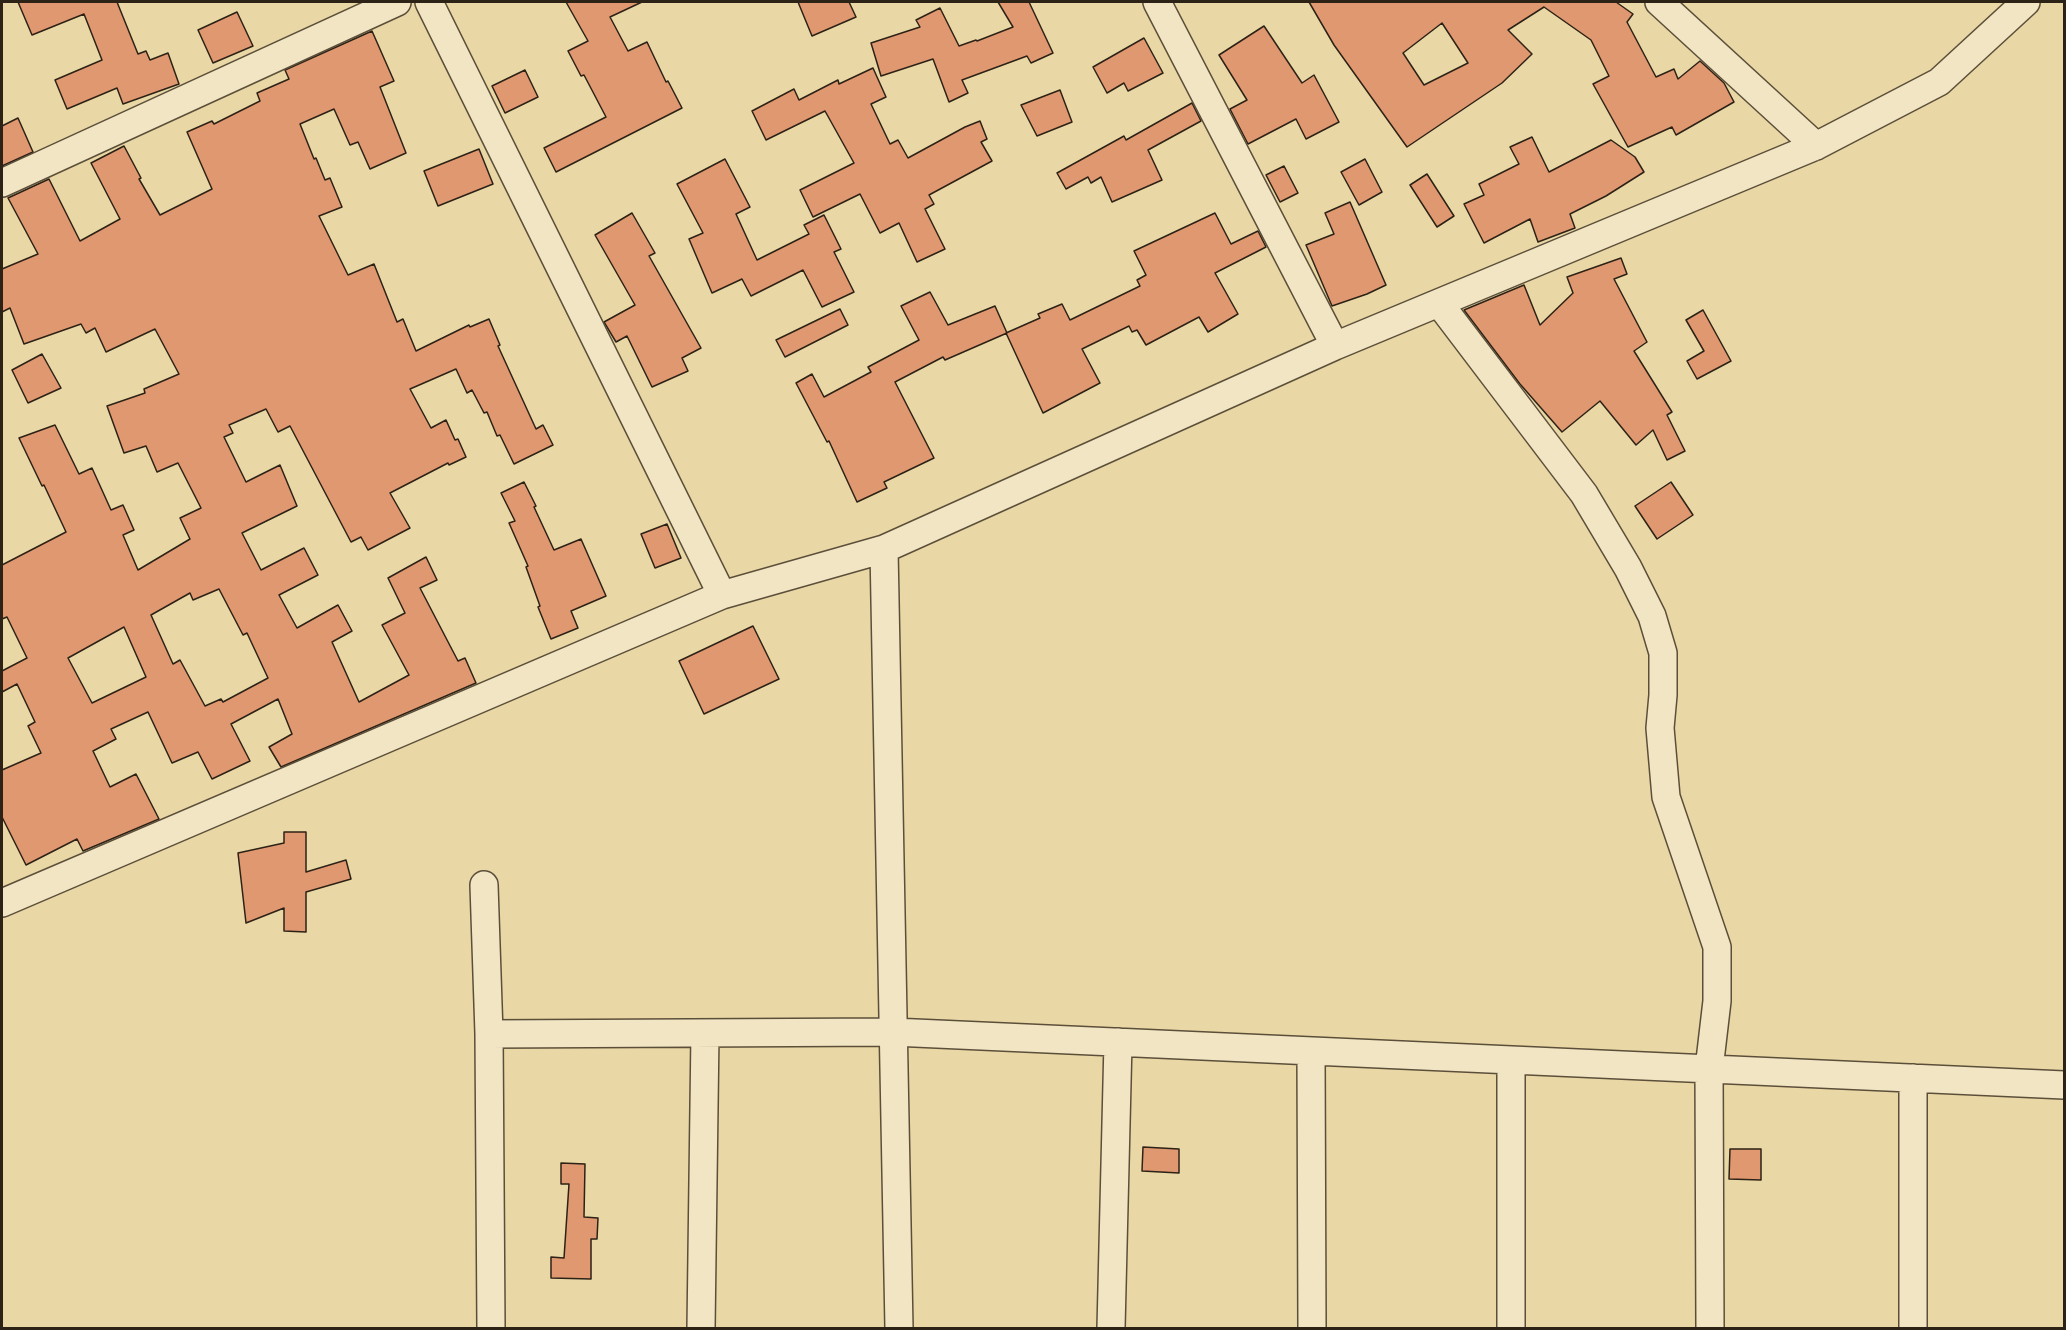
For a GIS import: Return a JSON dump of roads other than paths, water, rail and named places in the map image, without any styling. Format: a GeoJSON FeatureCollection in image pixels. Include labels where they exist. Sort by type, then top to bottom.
{"type":"FeatureCollection","features":[{"type":"Feature","properties":{"kind":"street"},"geometry":{"type":"LineString","coordinates":[[2,183],[397,2]]}},
{"type":"Feature","properties":{"kind":"street"},"geometry":{"type":"LineString","coordinates":[[429,2],[722,595]]}},
{"type":"Feature","properties":{"kind":"street"},"geometry":{"type":"LineString","coordinates":[[1157,2],[1335,346]]}},
{"type":"Feature","properties":{"kind":"street"},"geometry":{"type":"LineString","coordinates":[[1659,2],[1816,146]]}},
{"type":"Feature","properties":{"kind":"street"},"geometry":{"type":"LineString","coordinates":[[2,903],[722,595],[884,549],[1335,346],[1816,146],[1939,82],[2026,2]]}},
{"type":"Feature","properties":{"kind":"street"},"geometry":{"type":"LineString","coordinates":[[1439,303],[1584,494],[1628,568],[1652,616],[1663,653],[1660,728],[1666,797],[1717,947],[1717,1001],[1709,1069],[1710,1329]]}},
{"type":"Feature","properties":{"kind":"street"},"geometry":{"type":"LineString","coordinates":[[884,549],[899,1329]]}},
{"type":"Feature","properties":{"kind":"street"},"geometry":{"type":"LineString","coordinates":[[484,885],[489,1034],[492,1329]]}},
{"type":"Feature","properties":{"kind":"street"},"geometry":{"type":"LineString","coordinates":[[489,1034],[893,1032],[2064,1085]]}},
{"type":"Feature","properties":{"kind":"street"},"geometry":{"type":"LineString","coordinates":[[701,1329],[705,1033]]}},
{"type":"Feature","properties":{"kind":"street"},"geometry":{"type":"LineString","coordinates":[[1111,1329],[1118,1042]]}},
{"type":"Feature","properties":{"kind":"street"},"geometry":{"type":"LineString","coordinates":[[1311,1051],[1312,1329]]}},
{"type":"Feature","properties":{"kind":"street"},"geometry":{"type":"LineString","coordinates":[[1511,1060],[1511,1329]]}},
{"type":"Feature","properties":{"kind":"street"},"geometry":{"type":"LineString","coordinates":[[1913,1078],[1913,1329]]}}]}
